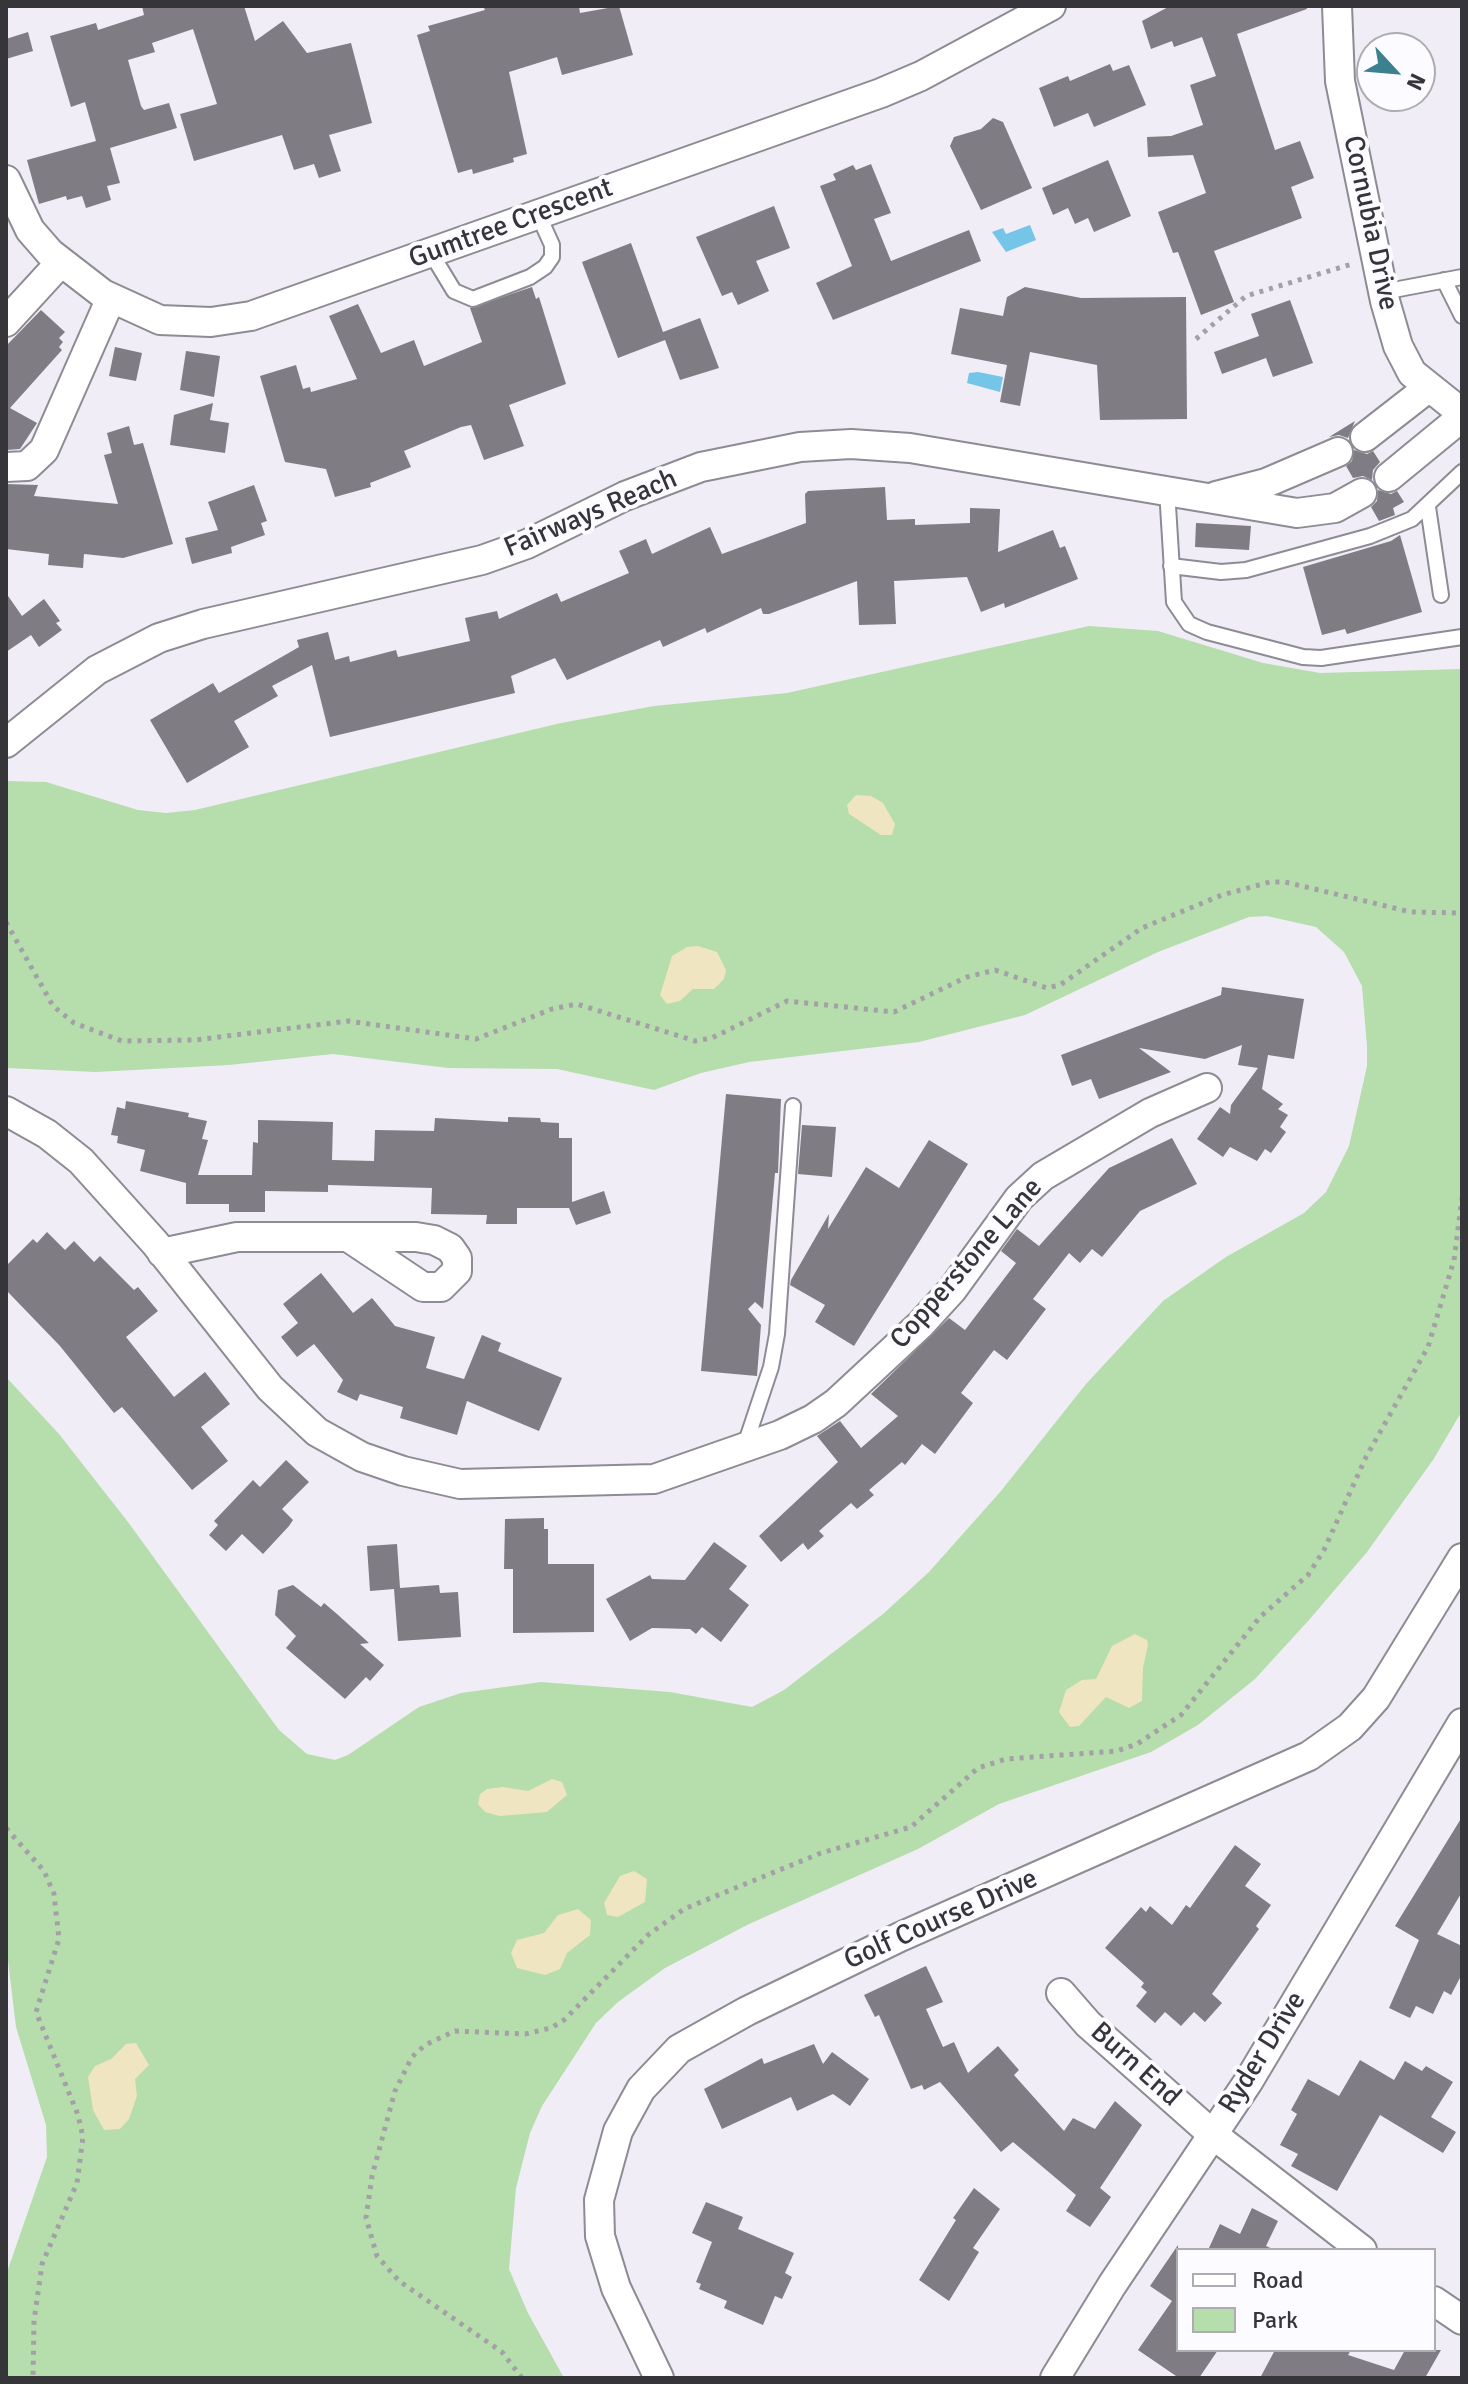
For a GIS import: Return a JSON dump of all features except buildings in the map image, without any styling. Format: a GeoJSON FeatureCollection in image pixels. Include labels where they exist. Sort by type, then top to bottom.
{"type":"FeatureCollection","features":[{"type":"Feature","properties":{"kind":"street","name":"Gumtree Crescent"},"geometry":{"type":"LineString","coordinates":[[6,180],[30,230],[61,262],[111,298],[160,320],[211,322],[251,316],[881,93],[921,76],[1051,6]]}},
{"type":"Feature","properties":{"kind":"street","name":"Cornubia Drive"},"geometry":{"type":"LineString","coordinates":[[1337,6],[1340,81],[1383,292],[1398,346],[1412,373],[1462,415]]}},
{"type":"Feature","properties":{"kind":"street"},"geometry":{"type":"LineString","coordinates":[[6,322],[61,262]]}},
{"type":"Feature","properties":{"kind":"street"},"geometry":{"type":"LineString","coordinates":[[6,467],[27,466],[44,450],[111,298]]}},
{"type":"Feature","properties":{"kind":"street"},"geometry":{"type":"LineString","coordinates":[[1365,437],[1428,388]]}},
{"type":"Feature","properties":{"kind":"street"},"geometry":{"type":"LineString","coordinates":[[1389,477],[1462,415]]}},
{"type":"Feature","properties":{"kind":"street","name":"Fairways Reach"},"geometry":{"type":"LineString","coordinates":[[6,743],[97,670],[159,638],[203,624],[482,560],[527,544],[638,491],[701,467],[751,456],[839,444],[910,448],[1297,513],[1335,508],[1362,493]]}},
{"type":"Feature","properties":{"kind":"street","name":"Fairways Reach"},"geometry":{"type":"LineString","coordinates":[[1212,498],[1266,483],[1338,452]]}},
{"type":"Feature","properties":{"kind":"street","name":"Copperstone Lane"},"geometry":{"type":"LineString","coordinates":[[6,1111],[47,1134],[81,1161],[162,1253],[270,1388],[317,1432],[362,1457],[403,1471],[460,1484],[654,1479],[780,1435],[836,1403],[952,1290],[1019,1198],[1043,1176],[1074,1154],[1150,1113],[1207,1088]]}},
{"type":"Feature","properties":{"kind":"street"},"geometry":{"type":"LineString","coordinates":[[162,1253],[237,1237],[348,1237]]}},
{"type":"Feature","properties":{"kind":"street","name":"Golf Course Drive"},"geometry":{"type":"LineString","coordinates":[[659,2378],[616,2288],[600,2236],[599,2200],[618,2131],[641,2089],[679,2049],[900,1937],[1309,1756],[1350,1727],[1376,1698],[1462,1558]]}},
{"type":"Feature","properties":{"kind":"street","name":"Ryder Drive"},"geometry":{"type":"LineString","coordinates":[[1055,2378],[1211,2133],[1248,2082],[1462,1723]]}},
{"type":"Feature","properties":{"kind":"street","name":"Burn End"},"geometry":{"type":"LineString","coordinates":[[1061,1993],[1088,2024],[1211,2133],[1359,2248]]}},
{"type":"Feature","properties":{"kind":"street"},"geometry":{"type":"LineString","coordinates":[[1436,2302],[1462,2320]]}},
{"type":"Feature","properties":{"kind":"lane"},"geometry":{"type":"LineString","coordinates":[[431,253],[454,291],[473,299],[530,277],[545,267],[552,257],[552,245],[538,214]]}},
{"type":"Feature","properties":{"kind":"lane"},"geometry":{"type":"LineString","coordinates":[[1383,292],[1462,277]]}},
{"type":"Feature","properties":{"kind":"lane"},"geometry":{"type":"LineString","coordinates":[[1444,280],[1462,316]]}},
{"type":"Feature","properties":{"kind":"lane"},"geometry":{"type":"LineString","coordinates":[[1171,566],[1221,572],[1270,566],[1370,536],[1412,519],[1462,472]]}},
{"type":"Feature","properties":{"kind":"lane"},"geometry":{"type":"LineString","coordinates":[[1167,490],[1174,602],[1189,624],[1284,653],[1321,658],[1462,637]]}},
{"type":"Feature","properties":{"kind":"lane"},"geometry":{"type":"LineString","coordinates":[[1428,507],[1441,595]]}},
{"type":"Feature","properties":{"kind":"lane"},"geometry":{"type":"LineString","coordinates":[[744,1449],[771,1367],[777,1334],[793,1106]]}},
{"type":"Feature","properties":{"kind":"path"},"geometry":{"type":"LineString","coordinates":[[1196,339],[1246,296],[1376,257]]}},
{"type":"Feature","properties":{"kind":"path"},"geometry":{"type":"LineString","coordinates":[[6,922],[53,1006],[74,1023],[122,1041],[195,1040],[348,1021],[455,1039],[476,1039],[552,1009],[577,1004],[695,1041],[712,1038],[787,1001],[894,1012],[967,977],[995,970],[1047,988],[1060,985],[1142,928],[1222,895],[1270,882],[1285,882],[1411,912],[1462,913]]}},
{"type":"Feature","properties":{"kind":"path"},"geometry":{"type":"LineString","coordinates":[[522,2378],[502,2352],[399,2281],[377,2256],[366,2218],[372,2176],[395,2091],[412,2057],[425,2045],[455,2031],[525,2034],[551,2028],[564,2020],[648,1935],[684,1909],[821,1853],[911,1827],[978,1768],[1006,1759],[1117,1751],[1137,1744],[1181,1715],[1260,1617],[1308,1575],[1324,1550],[1366,1457],[1428,1347],[1454,1260],[1462,1198]]}},
{"type":"Feature","properties":{"kind":"path"},"geometry":{"type":"LineString","coordinates":[[6,1828],[44,1871],[54,1894],[59,1939],[36,2012],[78,2115],[83,2137],[77,2183],[42,2264],[34,2321],[33,2378]]}},
{"type":"Feature","properties":{"kind":"green space"},"geometry":{"type":"Polygon","coordinates":[[[1089,626],[1158,631],[1263,663],[1320,673],[1462,669],[1462,1411],[1433,1460],[1367,1552],[1309,1620],[1255,1679],[1198,1725],[1151,1752],[999,1804],[918,1849],[749,1924],[665,1968],[618,2002],[596,2023],[542,2106],[530,2133],[516,2188],[509,2269],[528,2313],[564,2378],[6,2378],[6,2275],[47,2157],[46,2125],[16,2027],[6,1944],[6,1377],[59,1434],[128,1522],[279,1730],[307,1754],[335,1760],[348,1755],[419,1707],[461,1693],[541,1682],[670,1692],[752,1707],[784,1690],[883,1614],[929,1572],[1001,1491],[1086,1384],[1163,1301],[1226,1257],[1304,1213],[1326,1192],[1349,1146],[1367,1066],[1367,1046],[1362,986],[1344,952],[1316,927],[1267,916],[1249,917],[1158,952],[1025,1015],[919,1042],[749,1062],[701,1073],[654,1090],[557,1069],[448,1068],[333,1054],[229,1065],[96,1072],[6,1068],[6,781],[46,782],[138,810],[166,813],[195,810],[561,723],[654,706],[787,693],[1089,626]]]}},
{"type":"Feature","properties":{"kind":"sand"},"geometry":{"type":"Polygon","coordinates":[[[856,795],[871,796],[883,803],[895,824],[892,835],[881,835],[849,814],[847,805],[856,795]]]}},
{"type":"Feature","properties":{"kind":"sand"},"geometry":{"type":"Polygon","coordinates":[[[698,946],[717,952],[726,970],[724,979],[714,989],[693,989],[680,1001],[667,1004],[660,995],[672,956],[687,947],[698,946]]]}},
{"type":"Feature","properties":{"kind":"sand"},"geometry":{"type":"Polygon","coordinates":[[[1135,1634],[1147,1640],[1148,1645],[1143,1668],[1142,1701],[1129,1708],[1106,1697],[1079,1726],[1070,1727],[1059,1712],[1066,1690],[1082,1680],[1096,1679],[1112,1646],[1135,1634]]]}},
{"type":"Feature","properties":{"kind":"sand"},"geometry":{"type":"Polygon","coordinates":[[[552,1779],[562,1782],[567,1795],[547,1812],[500,1816],[485,1812],[478,1804],[480,1794],[487,1789],[503,1787],[528,1791],[552,1779]]]}},
{"type":"Feature","properties":{"kind":"sand"},"geometry":{"type":"Polygon","coordinates":[[[634,1871],[647,1879],[645,1902],[618,1917],[607,1915],[604,1903],[620,1876],[634,1871]]]}},
{"type":"Feature","properties":{"kind":"sand"},"geometry":{"type":"Polygon","coordinates":[[[578,1909],[591,1920],[590,1935],[567,1953],[560,1969],[545,1975],[517,1968],[511,1953],[517,1940],[544,1933],[558,1915],[578,1909]]]}},
{"type":"Feature","properties":{"kind":"sand"},"geometry":{"type":"Polygon","coordinates":[[[136,2043],[149,2065],[135,2079],[137,2096],[129,2119],[120,2129],[104,2130],[93,2110],[88,2077],[95,2066],[111,2059],[126,2044],[136,2043]]]}},
{"type":"Feature","properties":{"kind":"water"},"geometry":{"type":"Polygon","coordinates":[[[1030,225],[1036,240],[1006,252],[992,232],[1003,228],[1006,234],[1030,225]]]}},
{"type":"Feature","properties":{"kind":"water"},"geometry":{"type":"Polygon","coordinates":[[[969,373],[1003,377],[1000,392],[967,383],[969,373]]]}}]}
